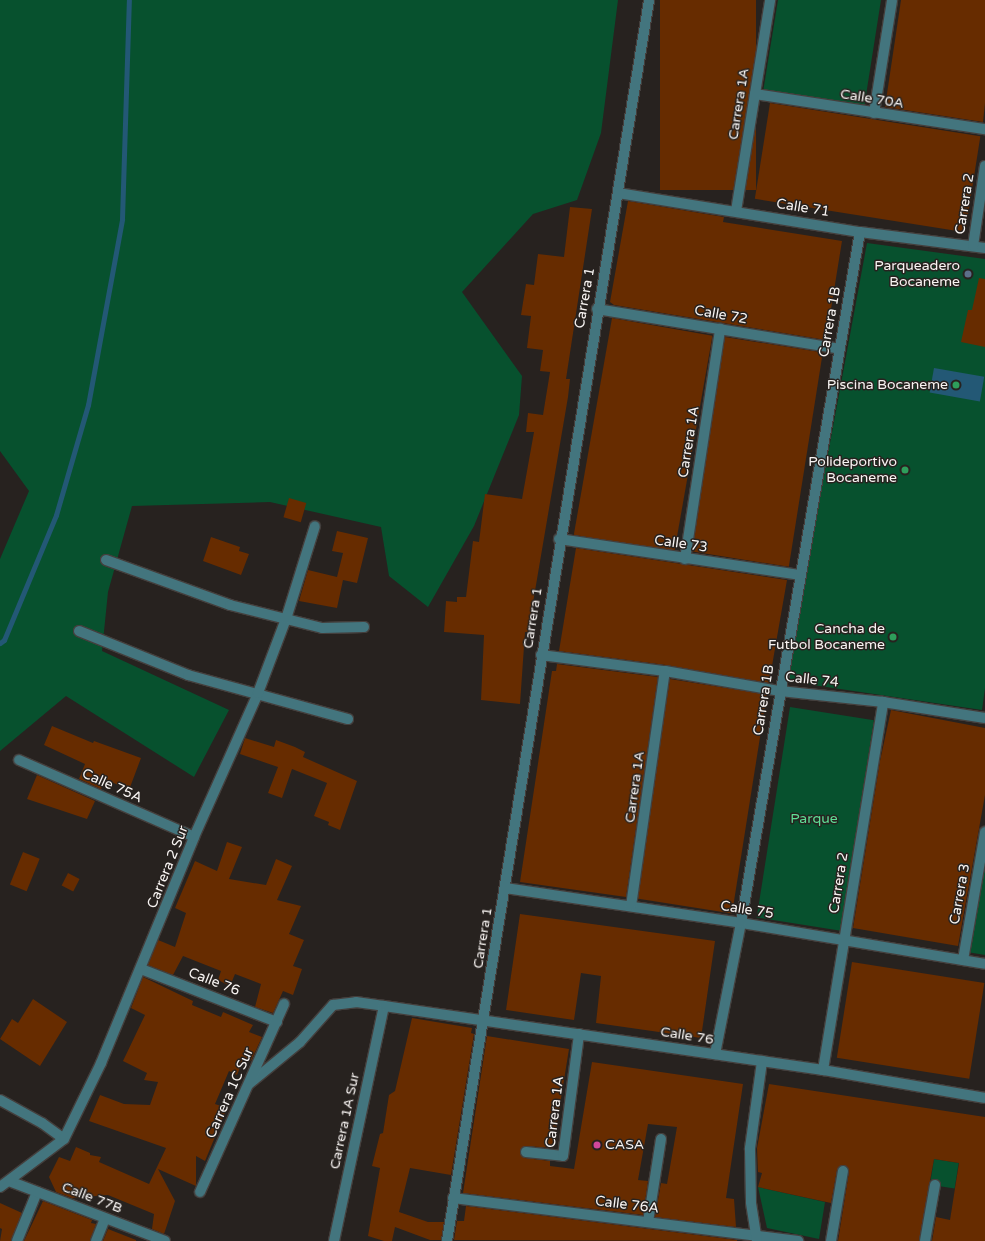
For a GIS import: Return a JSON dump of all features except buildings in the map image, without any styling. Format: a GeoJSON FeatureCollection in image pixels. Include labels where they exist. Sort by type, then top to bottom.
{"type":"FeatureCollection","features":[{"type":"Feature","properties":{"kind":"street","name":"Carrera 1"},"geometry":{"type":"LineString","coordinates":[[446,1241],[484,1019],[559,539],[597,309],[618,193],[649,0]]}},
{"type":"Feature","properties":{"kind":"street","name":"Carrera 1A"},"geometry":{"type":"LineString","coordinates":[[736,212],[770,0]]}},
{"type":"Feature","properties":{"kind":"street"},"geometry":{"type":"LineString","coordinates":[[874,113],[892,0]]}},
{"type":"Feature","properties":{"kind":"street","name":"Calle 70A"},"geometry":{"type":"LineString","coordinates":[[755,94],[985,129]]}},
{"type":"Feature","properties":{"kind":"street","name":"Carrera 2"},"geometry":{"type":"LineString","coordinates":[[973,246],[985,166]]}},
{"type":"Feature","properties":{"kind":"street","name":"Calle 71"},"geometry":{"type":"LineString","coordinates":[[618,193],[860,232],[985,248]]}},
{"type":"Feature","properties":{"kind":"street","name":"Carrera 1B"},"geometry":{"type":"LineString","coordinates":[[715,1054],[741,923],[799,575],[860,232]]}},
{"type":"Feature","properties":{"kind":"street","name":"Calle 72"},"geometry":{"type":"LineString","coordinates":[[597,309],[840,349]]}},
{"type":"Feature","properties":{"kind":"street","name":"Carrera 1A"},"geometry":{"type":"LineString","coordinates":[[685,559],[720,329]]}},
{"type":"Feature","properties":{"kind":"street","name":"Carrera 2 Sur"},"geometry":{"type":"LineString","coordinates":[[4,1184],[64,1139],[101,1063],[141,969],[194,837],[258,693],[286,619],[315,526]]}},
{"type":"Feature","properties":{"kind":"street","name":"Calle 73"},"geometry":{"type":"LineString","coordinates":[[559,539],[799,575]]}},
{"type":"Feature","properties":{"kind":"street"},"geometry":{"type":"LineString","coordinates":[[106,560],[230,605],[322,628],[364,627]]}},
{"type":"Feature","properties":{"kind":"street"},"geometry":{"type":"LineString","coordinates":[[79,631],[188,675],[258,693],[348,719]]}},
{"type":"Feature","properties":{"kind":"street","name":"Calle 74"},"geometry":{"type":"LineString","coordinates":[[541,655],[665,671],[780,691],[884,702],[985,718]]}},
{"type":"Feature","properties":{"kind":"street","name":"Carrera 1A"},"geometry":{"type":"LineString","coordinates":[[631,906],[665,671]]}},
{"type":"Feature","properties":{"kind":"street","name":"Carrera 2"},"geometry":{"type":"LineString","coordinates":[[823,1070],[884,702]]}},
{"type":"Feature","properties":{"kind":"street","name":"Calle 75A"},"geometry":{"type":"LineString","coordinates":[[19,760],[194,837]]}},
{"type":"Feature","properties":{"kind":"street","name":"Carrera 3"},"geometry":{"type":"LineString","coordinates":[[962,960],[984,839]]}},
{"type":"Feature","properties":{"kind":"street","name":"Calle 75"},"geometry":{"type":"LineString","coordinates":[[505,888],[741,923],[985,964]]}},
{"type":"Feature","properties":{"kind":"street","name":"Calle 76"},"geometry":{"type":"LineString","coordinates":[[141,969],[277,1022]]}},
{"type":"Feature","properties":{"kind":"street","name":"Calle 76"},"geometry":{"type":"LineString","coordinates":[[250,1084],[300,1042],[333,1005],[356,1002],[484,1019],[823,1070],[985,1098]]}},
{"type":"Feature","properties":{"kind":"street","name":"Carrera 1C Sur"},"geometry":{"type":"LineString","coordinates":[[200,1192],[250,1084],[284,1004]]}},
{"type":"Feature","properties":{"kind":"street","name":"Carrera 1A Sur"},"geometry":{"type":"LineString","coordinates":[[334,1241],[384,1006]]}},
{"type":"Feature","properties":{"kind":"street","name":"Carrera 1A"},"geometry":{"type":"LineString","coordinates":[[526,1152],[563,1156],[579,1034]]}},
{"type":"Feature","properties":{"kind":"street"},"geometry":{"type":"LineString","coordinates":[[757,1238],[751,1202],[750,1148],[762,1061]]}},
{"type":"Feature","properties":{"kind":"street"},"geometry":{"type":"LineString","coordinates":[[0,1100],[42,1123],[64,1139]]}},
{"type":"Feature","properties":{"kind":"street"},"geometry":{"type":"LineString","coordinates":[[648,1222],[661,1139]]}},
{"type":"Feature","properties":{"kind":"street"},"geometry":{"type":"LineString","coordinates":[[831,1241],[843,1171]]}},
{"type":"Feature","properties":{"kind":"street","name":"Calle 77B"},"geometry":{"type":"LineString","coordinates":[[4,1184],[37,1192],[165,1241]]}},
{"type":"Feature","properties":{"kind":"street"},"geometry":{"type":"LineString","coordinates":[[925,1241],[935,1185]]}},
{"type":"Feature","properties":{"kind":"street"},"geometry":{"type":"LineString","coordinates":[[17,1241],[37,1192]]}},
{"type":"Feature","properties":{"kind":"street","name":"Calle 76A"},"geometry":{"type":"LineString","coordinates":[[453,1198],[648,1222],[757,1238],[798,1241]]}},
{"type":"Feature","properties":{"kind":"street"},"geometry":{"type":"LineString","coordinates":[[96,1241],[105,1219]]}},
{"type":"Feature","properties":{"kind":"green space"},"geometry":{"type":"Polygon","coordinates":[[[0,0],[618,0],[601,133],[577,200],[533,214],[462,292],[522,376],[519,415],[474,526],[428,607],[389,576],[381,527],[270,502],[132,506],[108,592],[102,651],[229,710],[194,777],[66,696],[0,751],[0,559],[29,491],[0,451],[0,0]]]}},
{"type":"Feature","properties":{"kind":"green space"},"geometry":{"type":"Polygon","coordinates":[[[778,0],[881,0],[864,108],[763,92],[778,0]]]}},
{"type":"Feature","properties":{"kind":"green space","name":"Polideportivo Bocaneme"},"geometry":{"type":"Polygon","coordinates":[[[867,243],[985,259],[985,688],[982,710],[786,681],[867,243]]]}},
{"type":"Feature","properties":{"kind":"green space","name":"Parque"},"geometry":{"type":"Polygon","coordinates":[[[790,707],[874,720],[841,931],[757,917],[790,707]]]}},
{"type":"Feature","properties":{"kind":"green space"},"geometry":{"type":"Polygon","coordinates":[[[985,850],[985,955],[967,952],[985,850]]]}},
{"type":"Feature","properties":{"kind":"green space"},"geometry":{"type":"Polygon","coordinates":[[[934,1159],[959,1163],[955,1189],[930,1185],[934,1159]]]}},
{"type":"Feature","properties":{"kind":"green space"},"geometry":{"type":"Polygon","coordinates":[[[758,1187],[825,1202],[819,1239],[767,1228],[758,1187]]]}},
{"type":"Feature","properties":{"kind":"water","name":"Piscina Bocaneme"},"geometry":{"type":"Polygon","coordinates":[[[934,368],[984,377],[980,401],[930,393],[934,368]]]}},
{"type":"Feature","properties":{"kind":"waterway"},"geometry":{"type":"LineString","coordinates":[[0,643],[4,640],[56,515],[88,405],[122,219],[129,0]]}},
{"type":"Feature","properties":{"kind":"place","name":"Parqueadero Bocaneme"},"geometry":{"type":"Point","coordinates":[968,274]}},
{"type":"Feature","properties":{"kind":"place","name":"Piscina Bocaneme"},"geometry":{"type":"Point","coordinates":[956,385]}},
{"type":"Feature","properties":{"kind":"place","name":"Polideportivo Bocaneme"},"geometry":{"type":"Point","coordinates":[905,470]}},
{"type":"Feature","properties":{"kind":"place","name":"Cancha de Futbol Bocaneme"},"geometry":{"type":"Point","coordinates":[893,637]}},
{"type":"Feature","properties":{"kind":"place","name":"CASA"},"geometry":{"type":"Point","coordinates":[597,1145]}}]}
